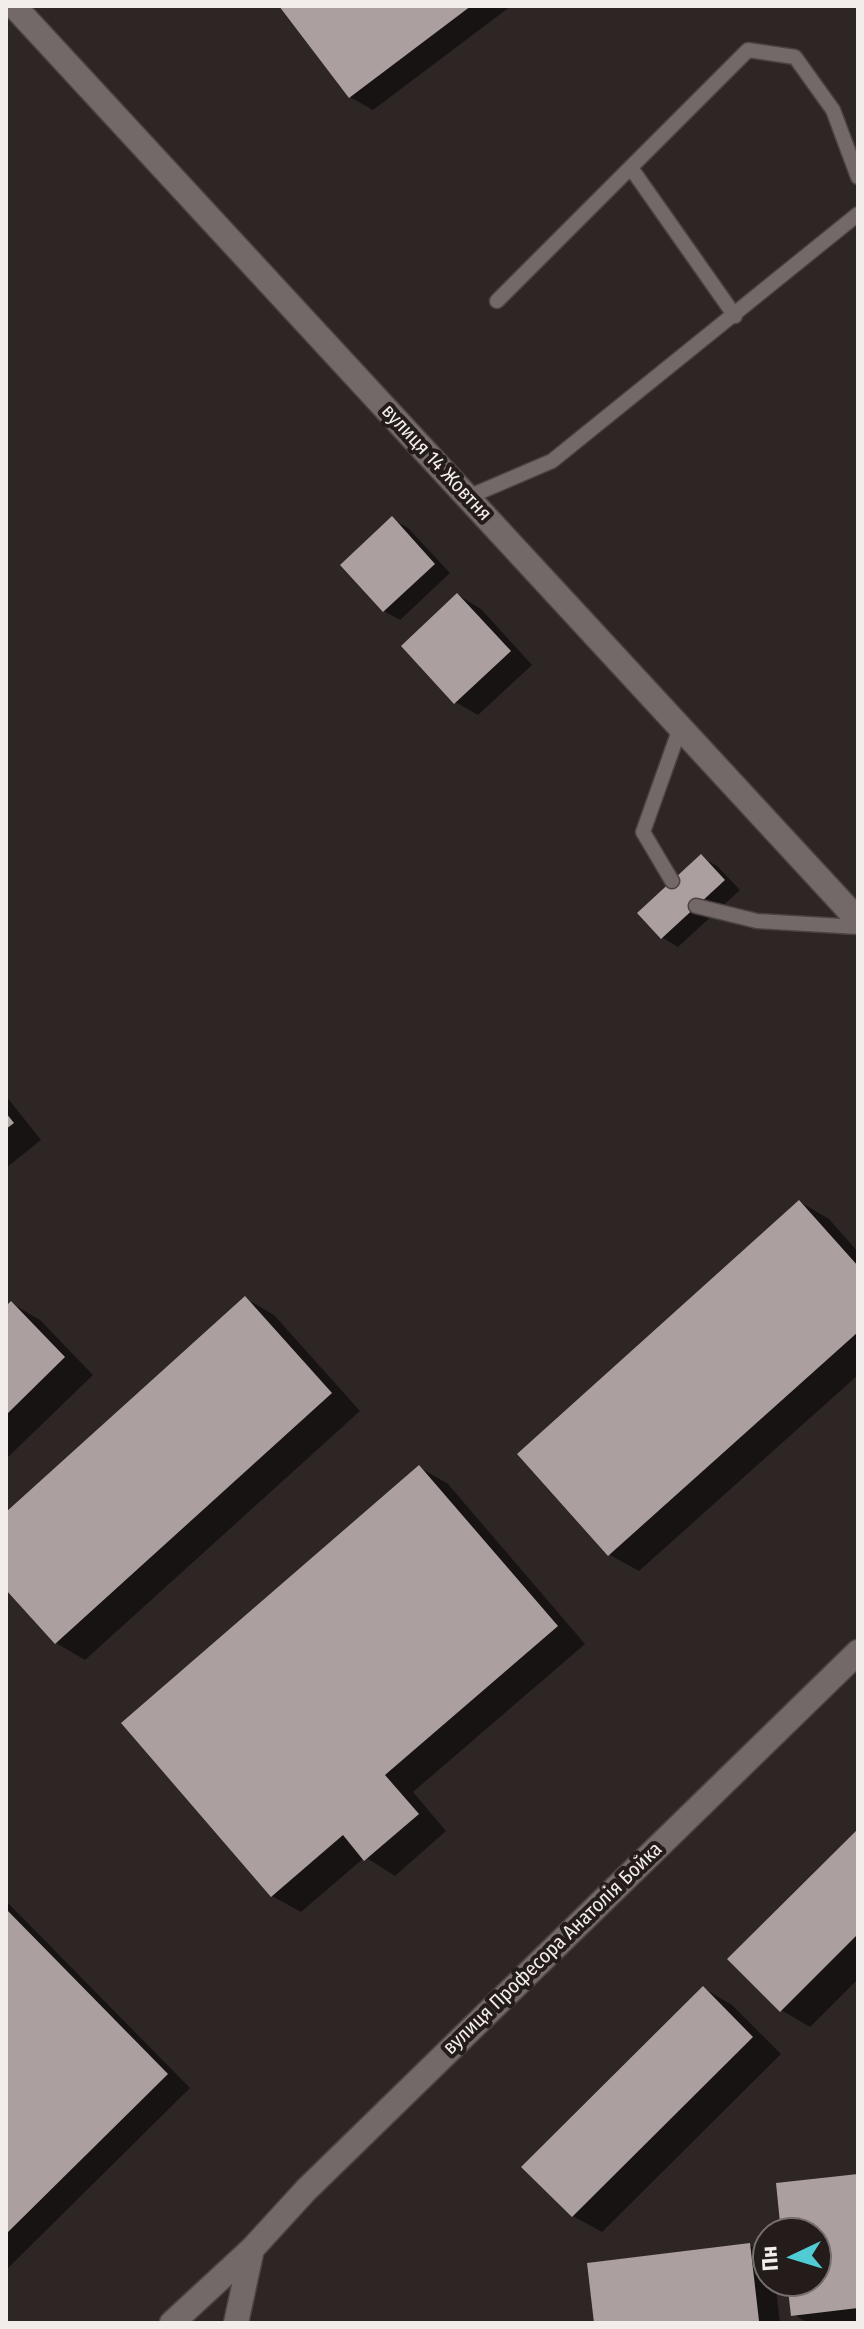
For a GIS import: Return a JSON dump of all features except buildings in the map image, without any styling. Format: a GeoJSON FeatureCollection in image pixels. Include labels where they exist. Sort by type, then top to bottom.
{"type":"FeatureCollection","features":[{"type":"Feature","properties":{"kind":"street","name":"вулиця 14 Жовтня"},"geometry":{"type":"LineString","coordinates":[[14,6],[858,920]]}},
{"type":"Feature","properties":{"kind":"street","name":"вулиця Професора Анатолія Бойка"},"geometry":{"type":"LineString","coordinates":[[172,2323],[252,2249],[306,2190],[858,1652]]}},
{"type":"Feature","properties":{"kind":"street"},"geometry":{"type":"LineString","coordinates":[[236,2323],[252,2249]]}},
{"type":"Feature","properties":{"kind":"lane"},"geometry":{"type":"LineString","coordinates":[[497,301],[748,50],[795,57],[833,110],[858,177]]}},
{"type":"Feature","properties":{"kind":"lane"},"geometry":{"type":"LineString","coordinates":[[631,168],[735,316]]}},
{"type":"Feature","properties":{"kind":"lane"},"geometry":{"type":"LineString","coordinates":[[468,497],[552,461],[858,214]]}},
{"type":"Feature","properties":{"kind":"lane"},"geometry":{"type":"LineString","coordinates":[[672,881],[643,832],[680,728]]}},
{"type":"Feature","properties":{"kind":"lane"},"geometry":{"type":"LineString","coordinates":[[696,906],[757,921],[858,927]]}}]}
